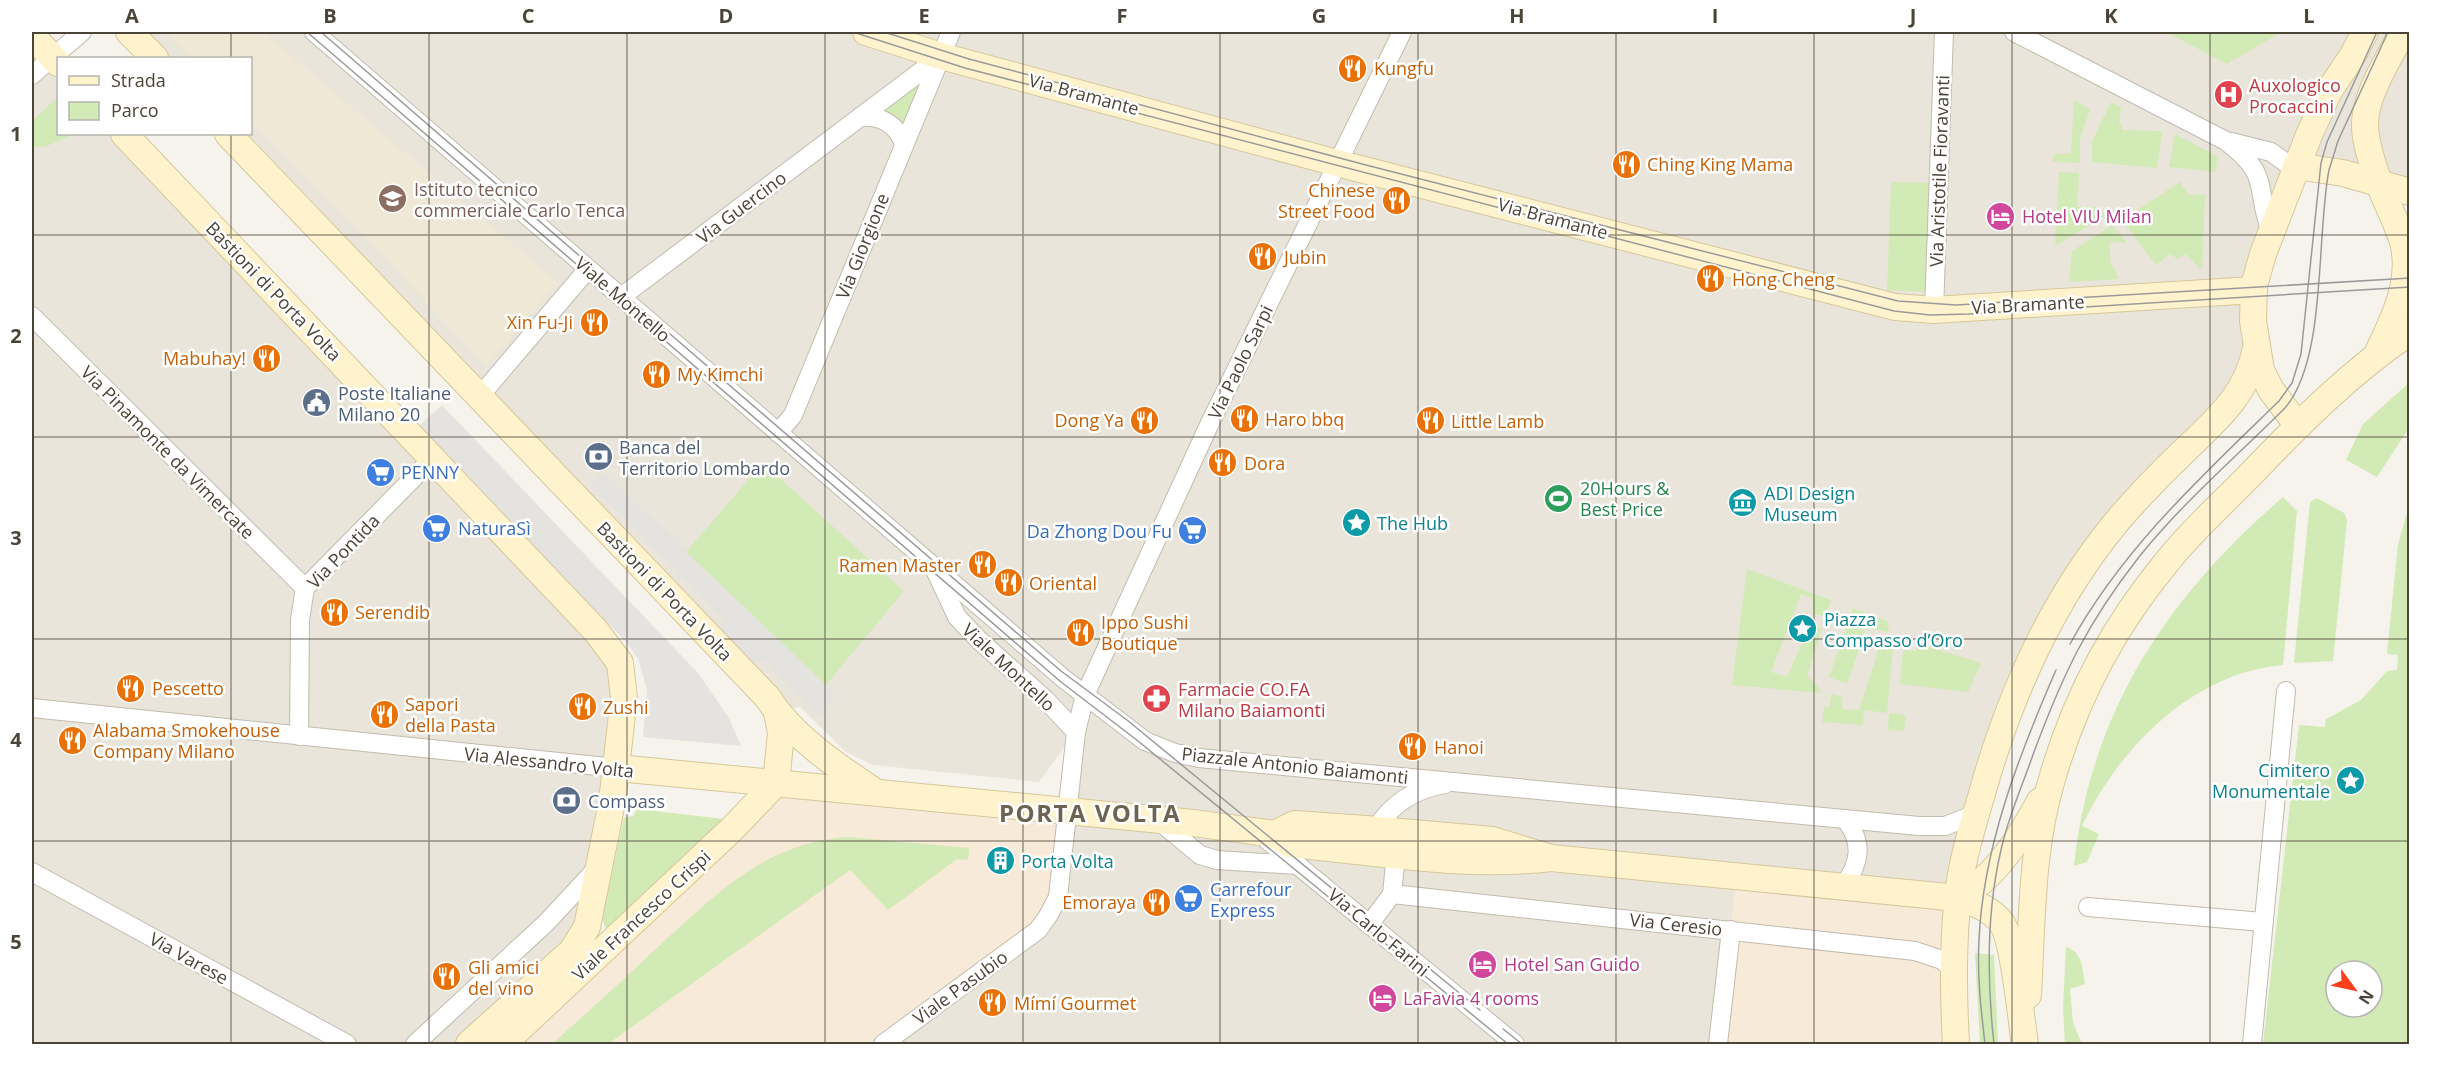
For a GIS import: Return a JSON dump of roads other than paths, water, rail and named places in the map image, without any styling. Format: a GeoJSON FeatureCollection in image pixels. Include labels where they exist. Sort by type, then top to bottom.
{"type":"FeatureCollection","features":[{"type":"Feature","properties":{"kind":"main road"},"geometry":{"type":"LineString","coordinates":[[129,32],[154,57]]}},
{"type":"Feature","properties":{"kind":"main road","name":"Via Bramante"},"geometry":{"type":"LineString","coordinates":[[866,32],[941,56],[1337,163],[1895,307],[1934,310],[2254,290]]}},
{"type":"Feature","properties":{"kind":"main road"},"geometry":{"type":"LineString","coordinates":[[2298,426],[2265,379],[2256,348],[2254,290],[2271,232],[2296,166],[2327,96],[2365,32]]}},
{"type":"Feature","properties":{"kind":"main road"},"geometry":{"type":"LineString","coordinates":[[2377,355],[2396,314],[2405,265],[2403,242],[2378,182],[2366,140],[2368,108],[2402,32]]}},
{"type":"Feature","properties":{"kind":"main road"},"geometry":{"type":"LineString","coordinates":[[32,36],[56,60]]}},
{"type":"Feature","properties":{"kind":"main road","name":"Bastioni di Porta Volta"},"geometry":{"type":"LineString","coordinates":[[125,135],[596,631],[620,663],[624,698],[617,768]]}},
{"type":"Feature","properties":{"kind":"main road","name":"Bastioni di Porta Volta"},"geometry":{"type":"LineString","coordinates":[[229,135],[762,691],[777,712],[838,768],[876,792]]}},
{"type":"Feature","properties":{"kind":"main road"},"geometry":{"type":"LineString","coordinates":[[2296,166],[2329,170],[2409,192]]}},
{"type":"Feature","properties":{"kind":"main road"},"geometry":{"type":"LineString","coordinates":[[1958,898],[1974,888],[1998,867],[2018,839],[2051,779],[2088,681],[2139,597],[2180,547],[2298,426],[2377,355],[2409,332]]}},
{"type":"Feature","properties":{"kind":"main road"},"geometry":{"type":"LineString","coordinates":[[1956,1044],[1954,970],[1958,898],[1965,855],[2015,693],[2035,648],[2066,591],[2107,534],[2136,500],[2231,406],[2248,380],[2256,348]]}},
{"type":"Feature","properties":{"kind":"main road"},"geometry":{"type":"LineString","coordinates":[[776,783],[781,733],[777,712]]}},
{"type":"Feature","properties":{"kind":"main road","name":"Via Alessandro Volta"},"geometry":{"type":"LineString","coordinates":[[617,768],[1068,811]]}},
{"type":"Feature","properties":{"kind":"main road","name":"Viale Francesco Crispi"},"geometry":{"type":"LineString","coordinates":[[469,1044],[576,946],[587,927],[617,768]]}},
{"type":"Feature","properties":{"kind":"main road"},"geometry":{"type":"LineString","coordinates":[[2025,1044],[2033,902],[2042,825],[2051,779]]}},
{"type":"Feature","properties":{"kind":"main road","name":"Viale Francesco Crispi"},"geometry":{"type":"LineString","coordinates":[[503,1044],[732,829],[776,783]]}},
{"type":"Feature","properties":{"kind":"main road"},"geometry":{"type":"LineString","coordinates":[[1068,811],[1265,833],[1290,844],[1407,847],[1492,840],[1551,858],[1958,898],[1981,906],[2000,920],[2005,929],[2025,1044]]}},
{"type":"Feature","properties":{"kind":"main road"},"geometry":{"type":"LineString","coordinates":[[1265,833],[1295,824],[1375,830],[1407,847]]}},
{"type":"Feature","properties":{"kind":"street"},"geometry":{"type":"LineString","coordinates":[[59,57],[82,32]]}},
{"type":"Feature","properties":{"kind":"street","name":"Viale Montello"},"geometry":{"type":"LineString","coordinates":[[314,32],[1085,695]]}},
{"type":"Feature","properties":{"kind":"street","name":"Via Giorgione"},"geometry":{"type":"LineString","coordinates":[[778,433],[793,416],[951,32]]}},
{"type":"Feature","properties":{"kind":"street","name":"Via Paolo Sarpi"},"geometry":{"type":"LineString","coordinates":[[1085,695],[1210,423],[1402,32]]}},
{"type":"Feature","properties":{"kind":"street","name":"Via Aristotile Fioravanti"},"geometry":{"type":"LineString","coordinates":[[1934,310],[1944,32]]}},
{"type":"Feature","properties":{"kind":"street"},"geometry":{"type":"LineString","coordinates":[[2014,32],[2226,141],[2247,158],[2257,171],[2263,190],[2263,209],[2271,232]]}},
{"type":"Feature","properties":{"kind":"street","name":"Via Guercino"},"geometry":{"type":"LineString","coordinates":[[621,297],[941,56]]}},
{"type":"Feature","properties":{"kind":"street"},"geometry":{"type":"LineString","coordinates":[[32,75],[56,60]]}},
{"type":"Feature","properties":{"kind":"street"},"geometry":{"type":"LineString","coordinates":[[860,117],[878,118],[887,122],[900,134],[904,144]]}},
{"type":"Feature","properties":{"kind":"street"},"geometry":{"type":"LineString","coordinates":[[2226,141],[2271,152],[2286,163],[2296,166]]}},
{"type":"Feature","properties":{"kind":"street"},"geometry":{"type":"LineString","coordinates":[[479,397],[588,269]]}},
{"type":"Feature","properties":{"kind":"street","name":"Via Pinamonte da Vimercate"},"geometry":{"type":"LineString","coordinates":[[32,316],[305,588]]}},
{"type":"Feature","properties":{"kind":"street","name":"Via Pontida"},"geometry":{"type":"LineString","coordinates":[[299,736],[300,620],[305,588],[433,458]]}},
{"type":"Feature","properties":{"kind":"street","name":"Viale Montello"},"geometry":{"type":"LineString","coordinates":[[933,565],[957,617],[980,641],[1046,700],[1076,732]]}},
{"type":"Feature","properties":{"kind":"street"},"geometry":{"type":"LineString","coordinates":[[2252,1044],[2263,922],[2281,824],[2286,691]]}},
{"type":"Feature","properties":{"kind":"street"},"geometry":{"type":"LineString","coordinates":[[1068,811],[1076,732],[1085,695]]}},
{"type":"Feature","properties":{"kind":"street","name":"Piazzale Antonio Baiamonti"},"geometry":{"type":"LineString","coordinates":[[1085,695],[1145,741],[1175,753],[1226,761],[1424,783]]}},
{"type":"Feature","properties":{"kind":"street","name":"Via Alessandro Volta"},"geometry":{"type":"LineString","coordinates":[[32,708],[617,768]]}},
{"type":"Feature","properties":{"kind":"street"},"geometry":{"type":"LineString","coordinates":[[1375,830],[1396,804],[1424,783],[1458,782],[1935,827],[1957,823],[1976,814]]}},
{"type":"Feature","properties":{"kind":"street"},"geometry":{"type":"LineString","coordinates":[[1370,925],[1392,894],[1407,847],[1401,824],[1403,813],[1424,783]]}},
{"type":"Feature","properties":{"kind":"street","name":"Viale Pasubio"},"geometry":{"type":"LineString","coordinates":[[883,1044],[1038,930],[1058,897],[1068,811]]}},
{"type":"Feature","properties":{"kind":"street"},"geometry":{"type":"LineString","coordinates":[[1844,886],[1855,868],[1859,846],[1858,838],[1845,819]]}},
{"type":"Feature","properties":{"kind":"street"},"geometry":{"type":"LineString","coordinates":[[1158,820],[1200,855],[1206,857],[1217,860],[1298,865]]}},
{"type":"Feature","properties":{"kind":"street"},"geometry":{"type":"LineString","coordinates":[[1265,833],[1298,865]]}},
{"type":"Feature","properties":{"kind":"street","name":"Via Carlo Farini"},"geometry":{"type":"LineString","coordinates":[[1298,865],[1515,1044]]}},
{"type":"Feature","properties":{"kind":"street"},"geometry":{"type":"LineString","coordinates":[[416,1044],[546,923],[600,866]]}},
{"type":"Feature","properties":{"kind":"street","name":"Via Varese"},"geometry":{"type":"LineString","coordinates":[[32,872],[347,1044]]}},
{"type":"Feature","properties":{"kind":"street","name":"Via Ceresio"},"geometry":{"type":"LineString","coordinates":[[1392,894],[1915,951],[1942,960],[1954,970]]}},
{"type":"Feature","properties":{"kind":"street"},"geometry":{"type":"LineString","coordinates":[[2088,907],[2263,922]]}},
{"type":"Feature","properties":{"kind":"street"},"geometry":{"type":"LineString","coordinates":[[1718,1044],[1731,930]]}},
{"type":"Feature","properties":{"kind":"tram line"},"geometry":{"type":"LineString","coordinates":[[307,32],[1061,682],[1138,741],[1508,1044]]}},
{"type":"Feature","properties":{"kind":"tram line"},"geometry":{"type":"LineString","coordinates":[[321,32],[597,271]]}},
{"type":"Feature","properties":{"kind":"tram line"},"geometry":{"type":"LineString","coordinates":[[853,32],[965,68],[1894,311],[1930,315],[1969,314],[2410,287]]}},
{"type":"Feature","properties":{"kind":"tram line"},"geometry":{"type":"LineString","coordinates":[[884,32],[969,59],[1366,165],[1898,301],[1956,305],[2410,278]]}},
{"type":"Feature","properties":{"kind":"tram line"},"geometry":{"type":"LineString","coordinates":[[2070,644],[2091,609],[2139,545],[2193,486],[2279,401],[2292,383],[2301,354],[2321,163],[2327,142],[2377,32]]}},
{"type":"Feature","properties":{"kind":"tram line"},"geometry":{"type":"LineString","coordinates":[[1994,1044],[1989,947],[1996,874],[2008,825],[2045,724],[2078,650],[2121,581],[2173,518],[2285,408],[2298,386],[2308,359],[2314,329],[2329,170],[2338,141],[2388,32]]}},
{"type":"Feature","properties":{"kind":"tram line"},"geometry":{"type":"LineString","coordinates":[[626,296],[1061,671],[1127,720],[1480,1010]]}},
{"type":"Feature","properties":{"kind":"tram line"},"geometry":{"type":"LineString","coordinates":[[1985,1044],[1980,992],[1979,940],[1988,871],[1995,836],[2016,768],[2056,670]]}},
{"type":"Feature","properties":{"kind":"tram line"},"geometry":{"type":"LineString","coordinates":[[1503,1029],[1522,1044]]}},
{"type":"Feature","properties":{"kind":"place","name":"Kungfu"},"geometry":{"type":"Point","coordinates":[1353,68]}},
{"type":"Feature","properties":{"kind":"place","name":"Auxologico Procaccini"},"geometry":{"type":"Point","coordinates":[2228,95]}},
{"type":"Feature","properties":{"kind":"place","name":"Ching King Mama"},"geometry":{"type":"Point","coordinates":[1626,164]}},
{"type":"Feature","properties":{"kind":"place","name":"Istituto tecnico commerciale Carlo Tenca"},"geometry":{"type":"Point","coordinates":[393,199]}},
{"type":"Feature","properties":{"kind":"place","name":"Chinese Street Food"},"geometry":{"type":"Point","coordinates":[1396,200]}},
{"type":"Feature","properties":{"kind":"place","name":"Hotel VIU Milan"},"geometry":{"type":"Point","coordinates":[2001,216]}},
{"type":"Feature","properties":{"kind":"place","name":"Jubin"},"geometry":{"type":"Point","coordinates":[1263,257]}},
{"type":"Feature","properties":{"kind":"place","name":"Hong Cheng"},"geometry":{"type":"Point","coordinates":[1711,279]}},
{"type":"Feature","properties":{"kind":"place","name":"Xin Fu-Ji"},"geometry":{"type":"Point","coordinates":[594,322]}},
{"type":"Feature","properties":{"kind":"place","name":"Mabuhay!"},"geometry":{"type":"Point","coordinates":[267,358]}},
{"type":"Feature","properties":{"kind":"place","name":"My Kimchi"},"geometry":{"type":"Point","coordinates":[656,374]}},
{"type":"Feature","properties":{"kind":"place","name":"Poste Italiane Milano 20"},"geometry":{"type":"Point","coordinates":[317,403]}},
{"type":"Feature","properties":{"kind":"place","name":"Haro bbq"},"geometry":{"type":"Point","coordinates":[1244,419]}},
{"type":"Feature","properties":{"kind":"place","name":"Dong Ya"},"geometry":{"type":"Point","coordinates":[1145,420]}},
{"type":"Feature","properties":{"kind":"place","name":"Little Lamb"},"geometry":{"type":"Point","coordinates":[1430,421]}},
{"type":"Feature","properties":{"kind":"place","name":"Banca del Territorio Lombardo"},"geometry":{"type":"Point","coordinates":[598,457]}},
{"type":"Feature","properties":{"kind":"place","name":"Dora"},"geometry":{"type":"Point","coordinates":[1223,463]}},
{"type":"Feature","properties":{"kind":"place","name":"PENNY"},"geometry":{"type":"Point","coordinates":[380,472]}},
{"type":"Feature","properties":{"kind":"place","name":"20Hours & Best Price"},"geometry":{"type":"Point","coordinates":[1559,498]}},
{"type":"Feature","properties":{"kind":"place","name":"ADI Design Museum"},"geometry":{"type":"Point","coordinates":[1743,503]}},
{"type":"Feature","properties":{"kind":"place","name":"The Hub"},"geometry":{"type":"Point","coordinates":[1356,523]}},
{"type":"Feature","properties":{"kind":"place","name":"NaturaSì"},"geometry":{"type":"Point","coordinates":[437,528]}},
{"type":"Feature","properties":{"kind":"place","name":"Da Zhong Dou Fu"},"geometry":{"type":"Point","coordinates":[1193,531]}},
{"type":"Feature","properties":{"kind":"place","name":"Ramen Master"},"geometry":{"type":"Point","coordinates":[982,565]}},
{"type":"Feature","properties":{"kind":"place","name":"Oriental"},"geometry":{"type":"Point","coordinates":[1008,583]}},
{"type":"Feature","properties":{"kind":"place","name":"Serendib"},"geometry":{"type":"Point","coordinates":[334,612]}},
{"type":"Feature","properties":{"kind":"place","name":"Piazza Compasso d’Oro"},"geometry":{"type":"Point","coordinates":[1803,629]}},
{"type":"Feature","properties":{"kind":"place","name":"Ippo Sushi Boutique"},"geometry":{"type":"Point","coordinates":[1080,632]}},
{"type":"Feature","properties":{"kind":"place","name":"Pescetto"},"geometry":{"type":"Point","coordinates":[131,688]}},
{"type":"Feature","properties":{"kind":"place","name":"Farmacie CO.FA Milano Baiamonti"},"geometry":{"type":"Point","coordinates":[1157,699]}},
{"type":"Feature","properties":{"kind":"place","name":"Zushi"},"geometry":{"type":"Point","coordinates":[582,707]}},
{"type":"Feature","properties":{"kind":"place","name":"Sapori della Pasta"},"geometry":{"type":"Point","coordinates":[384,714]}},
{"type":"Feature","properties":{"kind":"place","name":"Alabama Smokehouse Company Milano"},"geometry":{"type":"Point","coordinates":[72,740]}},
{"type":"Feature","properties":{"kind":"place","name":"Hanoi"},"geometry":{"type":"Point","coordinates":[1413,747]}},
{"type":"Feature","properties":{"kind":"place","name":"Cimitero Monumentale"},"geometry":{"type":"Point","coordinates":[2351,780]}},
{"type":"Feature","properties":{"kind":"place","name":"Compass"},"geometry":{"type":"Point","coordinates":[567,801]}},
{"type":"Feature","properties":{"kind":"place","name":"Porta Volta"},"geometry":{"type":"Point","coordinates":[1000,861]}},
{"type":"Feature","properties":{"kind":"place","name":"Carrefour Express"},"geometry":{"type":"Point","coordinates":[1189,899]}},
{"type":"Feature","properties":{"kind":"place","name":"Emoraya"},"geometry":{"type":"Point","coordinates":[1157,902]}},
{"type":"Feature","properties":{"kind":"place","name":"Hotel San Guido"},"geometry":{"type":"Point","coordinates":[1483,964]}},
{"type":"Feature","properties":{"kind":"place","name":"Gli amici del vino"},"geometry":{"type":"Point","coordinates":[447,977]}},
{"type":"Feature","properties":{"kind":"place","name":"LaFavia 4 rooms"},"geometry":{"type":"Point","coordinates":[1382,998]}},
{"type":"Feature","properties":{"kind":"place","name":"Mímí Gourmet"},"geometry":{"type":"Point","coordinates":[993,1003]}},
{"type":"Feature","properties":{"kind":"district","name":"PORTA VOLTA"},"geometry":{"type":"Point","coordinates":[1090,812]}}]}
